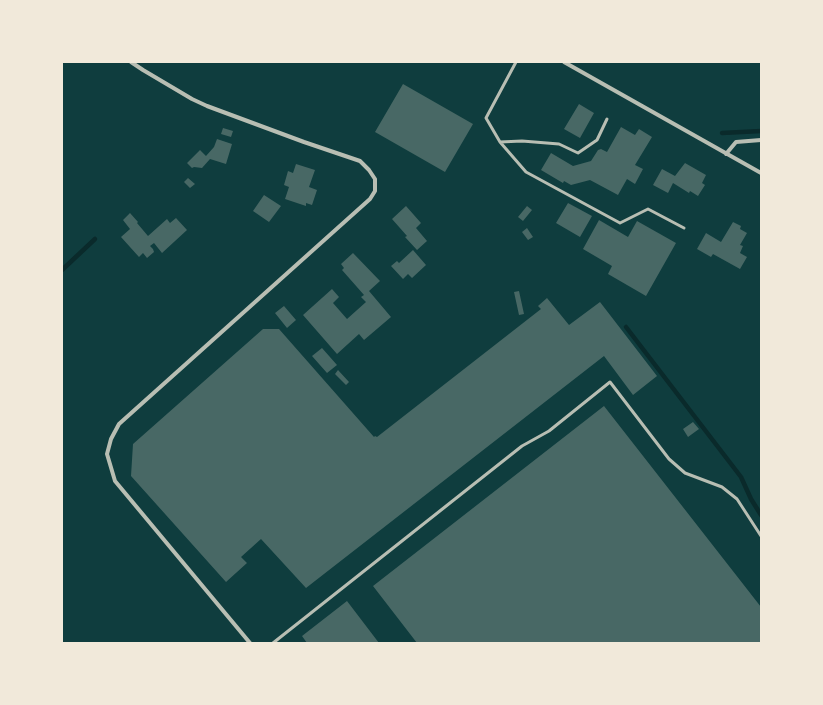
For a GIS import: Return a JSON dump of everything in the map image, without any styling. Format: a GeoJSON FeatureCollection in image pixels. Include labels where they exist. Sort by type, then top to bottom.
{"type":"FeatureCollection","features":[{"type":"Feature","properties":{"kind":"street"},"geometry":{"type":"LineString","coordinates":[[131,62],[202,104],[360,161],[375,179],[375,191],[370,199],[119,424],[110,439],[107,454],[115,481],[250,643]]}},
{"type":"Feature","properties":{"kind":"street"},"geometry":{"type":"LineString","coordinates":[[564,62],[761,174]]}},
{"type":"Feature","properties":{"kind":"street"},"geometry":{"type":"LineString","coordinates":[[726,154],[736,142],[761,140]]}},
{"type":"Feature","properties":{"kind":"lane"},"geometry":{"type":"LineString","coordinates":[[516,62],[486,118],[500,142],[526,172],[620,223],[648,209],[684,228]]}},
{"type":"Feature","properties":{"kind":"lane"},"geometry":{"type":"LineString","coordinates":[[500,142],[522,141],[559,144],[578,153],[598,140],[607,119]]}},
{"type":"Feature","properties":{"kind":"lane"},"geometry":{"type":"LineString","coordinates":[[273,643],[522,446],[550,431],[610,382],[669,460],[686,473],[722,487],[737,499],[761,536]]}},
{"type":"Feature","properties":{"kind":"building"},"geometry":{"type":"Polygon","coordinates":[[[403,84],[473,124],[445,172],[375,132],[403,84]]]}},
{"type":"Feature","properties":{"kind":"building"},"geometry":{"type":"Polygon","coordinates":[[[579,104],[594,113],[580,138],[564,129],[579,104]]]}},
{"type":"Feature","properties":{"kind":"building"},"geometry":{"type":"Polygon","coordinates":[[[621,127],[635,135],[639,129],[652,137],[635,165],[643,169],[635,184],[627,179],[618,195],[590,180],[571,185],[564,181],[563,183],[541,170],[551,153],[573,166],[591,161],[598,150],[601,149],[607,152],[621,127]]]}},
{"type":"Feature","properties":{"kind":"building"},"geometry":{"type":"Polygon","coordinates":[[[223,128],[233,131],[231,137],[221,134],[223,128]]]}},
{"type":"Feature","properties":{"kind":"building"},"geometry":{"type":"Polygon","coordinates":[[[217,139],[232,144],[226,164],[210,159],[202,168],[192,168],[187,163],[200,150],[206,156],[214,147],[217,139]]]}},
{"type":"Feature","properties":{"kind":"building"},"geometry":{"type":"Polygon","coordinates":[[[685,163],[706,175],[702,183],[705,185],[698,196],[690,191],[689,193],[673,183],[668,193],[653,185],[662,169],[675,176],[685,163]]]}},
{"type":"Feature","properties":{"kind":"building"},"geometry":{"type":"Polygon","coordinates":[[[296,164],[315,170],[309,187],[317,190],[312,205],[306,203],[306,206],[285,199],[289,187],[284,185],[288,171],[293,173],[296,164]]]}},
{"type":"Feature","properties":{"kind":"building"},"geometry":{"type":"Polygon","coordinates":[[[188,178],[195,184],[190,188],[184,182],[188,178]]]}},
{"type":"Feature","properties":{"kind":"building"},"geometry":{"type":"Polygon","coordinates":[[[264,195],[281,206],[269,222],[253,211],[264,195]]]}},
{"type":"Feature","properties":{"kind":"building"},"geometry":{"type":"Polygon","coordinates":[[[568,203],[592,216],[580,237],[556,223],[568,203]]]}},
{"type":"Feature","properties":{"kind":"building"},"geometry":{"type":"Polygon","coordinates":[[[406,206],[421,223],[416,228],[427,241],[417,250],[392,219],[406,206]]]}},
{"type":"Feature","properties":{"kind":"building"},"geometry":{"type":"Polygon","coordinates":[[[527,206],[532,210],[523,221],[518,217],[527,206]]]}},
{"type":"Feature","properties":{"kind":"building"},"geometry":{"type":"Polygon","coordinates":[[[130,213],[148,236],[167,219],[170,223],[176,218],[187,230],[162,253],[154,243],[150,246],[154,252],[147,258],[143,253],[139,257],[121,237],[130,229],[123,220],[130,213]]]}},
{"type":"Feature","properties":{"kind":"building"},"geometry":{"type":"Polygon","coordinates":[[[599,220],[628,237],[637,221],[676,243],[646,296],[608,274],[612,266],[583,249],[599,220]]]}},
{"type":"Feature","properties":{"kind":"building"},"geometry":{"type":"Polygon","coordinates":[[[733,222],[741,226],[740,229],[747,233],[740,245],[743,246],[740,253],[747,257],[740,269],[713,254],[711,257],[697,249],[706,233],[721,242],[733,222]]]}},
{"type":"Feature","properties":{"kind":"building"},"geometry":{"type":"Polygon","coordinates":[[[527,228],[533,237],[528,240],[522,232],[527,228]]]}},
{"type":"Feature","properties":{"kind":"building"},"geometry":{"type":"Polygon","coordinates":[[[413,250],[426,265],[412,278],[408,274],[403,279],[391,266],[397,261],[399,263],[413,250]]]}},
{"type":"Feature","properties":{"kind":"building"},"geometry":{"type":"Polygon","coordinates":[[[353,253],[380,281],[369,291],[391,317],[364,340],[359,334],[337,354],[303,315],[332,289],[339,297],[333,303],[347,319],[366,302],[361,297],[364,295],[342,270],[344,268],[341,264],[353,253]]]}},
{"type":"Feature","properties":{"kind":"building"},"geometry":{"type":"Polygon","coordinates":[[[519,291],[524,314],[519,315],[514,292],[519,291]]]}},
{"type":"Feature","properties":{"kind":"building"},"geometry":{"type":"Polygon","coordinates":[[[547,298],[569,325],[600,302],[657,376],[633,395],[604,356],[306,588],[261,539],[241,557],[247,563],[226,582],[131,476],[133,444],[263,329],[279,329],[374,437],[377,437],[541,309],[538,306],[547,298]]]}},
{"type":"Feature","properties":{"kind":"building"},"geometry":{"type":"Polygon","coordinates":[[[284,306],[296,320],[287,328],[275,313],[284,306]]]}},
{"type":"Feature","properties":{"kind":"building"},"geometry":{"type":"Polygon","coordinates":[[[322,348],[337,365],[327,373],[312,356],[322,348]]]}},
{"type":"Feature","properties":{"kind":"building"},"geometry":{"type":"Polygon","coordinates":[[[338,370],[349,382],[346,385],[335,374],[338,370]]]}},
{"type":"Feature","properties":{"kind":"building"},"geometry":{"type":"Polygon","coordinates":[[[604,406],[761,607],[761,643],[417,643],[373,586],[604,406]]]}},
{"type":"Feature","properties":{"kind":"building"},"geometry":{"type":"Polygon","coordinates":[[[693,422],[699,429],[688,437],[683,429],[693,422]]]}},
{"type":"Feature","properties":{"kind":"building"},"geometry":{"type":"Polygon","coordinates":[[[347,601],[379,643],[307,643],[302,636],[347,601]]]}},
{"type":"Feature","properties":{"kind":"waterway"},"geometry":{"type":"LineString","coordinates":[[722,133],[761,131]]}},
{"type":"Feature","properties":{"kind":"waterway"},"geometry":{"type":"LineString","coordinates":[[62,270],[95,239]]}},
{"type":"Feature","properties":{"kind":"waterway"},"geometry":{"type":"LineString","coordinates":[[626,327],[741,477],[751,499],[761,515]]}}]}
